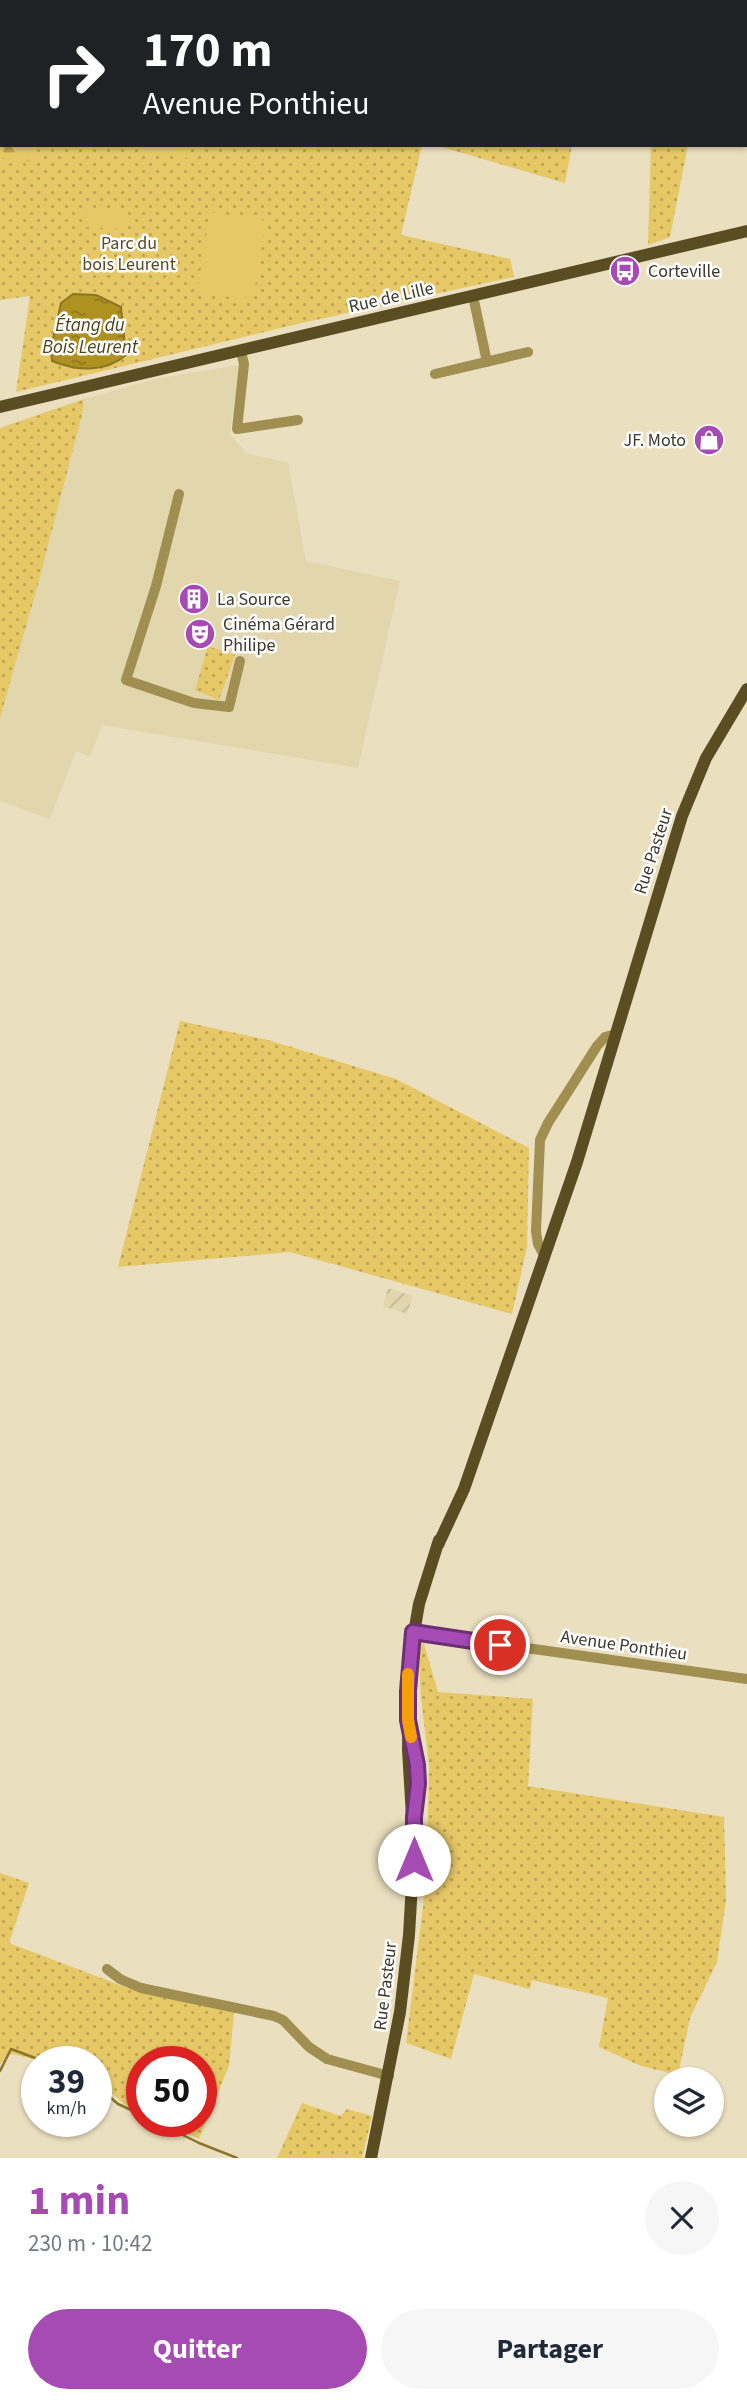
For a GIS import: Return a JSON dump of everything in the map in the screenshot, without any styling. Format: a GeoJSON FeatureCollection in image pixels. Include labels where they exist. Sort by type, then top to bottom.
{"type":"FeatureCollection","features":[{"type":"Feature","properties":{"kind":"main road","name":"Rue de Lille"},"geometry":{"type":"LineString","coordinates":[[0,407],[743,233]]}},
{"type":"Feature","properties":{"kind":"main road","name":"Rue de Lille"},"geometry":{"type":"LineString","coordinates":[[0,414],[55,396]]}},
{"type":"Feature","properties":{"kind":"main road","name":"Rue Pasteur"},"geometry":{"type":"LineString","coordinates":[[372,2158],[406,1964],[417,1794],[417,1769],[408,1720],[408,1672],[419,1604],[449,1503],[482,1433],[577,1162],[682,816],[706,758],[747,689]]}},
{"type":"Feature","properties":{"kind":"street"},"geometry":{"type":"LineString","coordinates":[[473,296],[487,362]]}},
{"type":"Feature","properties":{"kind":"street"},"geometry":{"type":"LineString","coordinates":[[241,351],[244,364],[237,429],[298,420]]}},
{"type":"Feature","properties":{"kind":"street"},"geometry":{"type":"LineString","coordinates":[[436,374],[528,352]]}},
{"type":"Feature","properties":{"kind":"street"},"geometry":{"type":"LineString","coordinates":[[179,494],[156,586],[126,680],[194,703],[229,707],[240,661]]}},
{"type":"Feature","properties":{"kind":"street"},"geometry":{"type":"LineString","coordinates":[[544,1255],[538,1244],[536,1231],[540,1140],[597,1046],[605,1037],[616,1034]]}},
{"type":"Feature","properties":{"kind":"street","name":"Avenue Ponthieu"},"geometry":{"type":"LineString","coordinates":[[413,1632],[747,1679]]}},
{"type":"Feature","properties":{"kind":"street"},"geometry":{"type":"LineString","coordinates":[[107,1969],[120,1979],[141,1988],[279,2017],[322,2056],[388,2076]]}},
{"type":"Feature","properties":{"kind":"shaded area"},"geometry":{"type":"Polygon","coordinates":[[[239,365],[230,434],[246,453],[288,463],[306,561],[400,581],[358,768],[102,725],[90,757],[76,751],[50,819],[0,801],[0,718],[37,588],[84,399],[160,378],[239,365]]]}},
{"type":"Feature","properties":{"kind":"shaded area"},"geometry":{"type":"Polygon","coordinates":[[[388,1288],[413,1296],[407,1314],[383,1306],[388,1288]]]}},
{"type":"Feature","properties":{"kind":"green space","name":"Parc du bois Leurent"},"geometry":{"type":"Polygon","coordinates":[[[0,147],[422,147],[401,235],[510,259],[514,277],[297,324],[16,392],[30,296],[0,300],[0,147]]]}},
{"type":"Feature","properties":{"kind":"green space"},"geometry":{"type":"Polygon","coordinates":[[[0,147],[38,147],[34,162],[0,158],[0,147]]]}},
{"type":"Feature","properties":{"kind":"green space"},"geometry":{"type":"Polygon","coordinates":[[[139,147],[189,147],[186,159],[138,150],[139,147]]]}},
{"type":"Feature","properties":{"kind":"green space"},"geometry":{"type":"Polygon","coordinates":[[[442,147],[572,147],[565,183],[442,147]]]}},
{"type":"Feature","properties":{"kind":"green space"},"geometry":{"type":"Polygon","coordinates":[[[651,147],[688,147],[670,237],[648,245],[651,147]]]}},
{"type":"Feature","properties":{"kind":"green space"},"geometry":{"type":"Polygon","coordinates":[[[87,207],[128,211],[125,229],[85,227],[87,207]]]}},
{"type":"Feature","properties":{"kind":"green space"},"geometry":{"type":"Polygon","coordinates":[[[210,212],[266,221],[253,301],[197,292],[210,212]]]}},
{"type":"Feature","properties":{"kind":"green space"},"geometry":{"type":"Polygon","coordinates":[[[84,399],[37,588],[0,718],[0,428],[84,399]]]}},
{"type":"Feature","properties":{"kind":"green space"},"geometry":{"type":"Polygon","coordinates":[[[208,646],[235,655],[219,700],[195,690],[208,646]]]}},
{"type":"Feature","properties":{"kind":"green space"},"geometry":{"type":"Polygon","coordinates":[[[180,1021],[268,1040],[396,1079],[529,1148],[527,1247],[512,1314],[290,1252],[118,1267],[180,1021]]]}},
{"type":"Feature","properties":{"kind":"green space"},"geometry":{"type":"Polygon","coordinates":[[[418,1641],[424,1644],[438,1692],[533,1699],[528,1786],[724,1817],[726,1900],[717,1962],[690,2018],[680,2067],[654,2067],[654,2069],[641,2066],[599,2047],[608,1998],[532,1980],[530,1989],[474,1974],[451,2059],[406,2043],[423,1907],[428,1816],[429,1765],[418,1641]]]}},
{"type":"Feature","properties":{"kind":"green space"},"geometry":{"type":"Polygon","coordinates":[[[0,1873],[29,1883],[9,1943],[125,1987],[234,2012],[229,2066],[217,2095],[217,2046],[126,2046],[126,2105],[112,2093],[112,2046],[21,2046],[21,2056],[8,2053],[0,2065],[0,1873]]]}},
{"type":"Feature","properties":{"kind":"green space"},"geometry":{"type":"Polygon","coordinates":[[[302,2103],[341,2116],[347,2109],[372,2116],[362,2158],[277,2158],[302,2103]]]}},
{"type":"Feature","properties":{"kind":"water","name":"Étang du Bois Leurent"},"geometry":{"type":"Polygon","coordinates":[[[73,294],[96,295],[121,307],[126,355],[109,365],[90,368],[71,367],[52,361],[51,348],[61,303],[73,294]]]}},
{"type":"Feature","properties":{"kind":"waterway"},"geometry":{"type":"LineString","coordinates":[[0,2071],[11,2049],[21,2053]]}},
{"type":"Feature","properties":{"kind":"waterway"},"geometry":{"type":"LineString","coordinates":[[112,2099],[126,2108]]}},
{"type":"Feature","properties":{"kind":"waterway"},"geometry":{"type":"LineString","coordinates":[[187,2137],[237,2158]]}},
{"type":"Feature","properties":{"kind":"slow traffic"},"geometry":{"type":"LineString","coordinates":[[408,1674],[408,1720],[411,1737]]}},
{"type":"Feature","properties":{"kind":"place","name":"Corteville"},"geometry":{"type":"Point","coordinates":[625,271]}},
{"type":"Feature","properties":{"kind":"place","name":"JF. Moto"},"geometry":{"type":"Point","coordinates":[709,440]}},
{"type":"Feature","properties":{"kind":"place","name":"La Source"},"geometry":{"type":"Point","coordinates":[194,599]}},
{"type":"Feature","properties":{"kind":"place","name":"Cinéma Gérard Philipe"},"geometry":{"type":"Point","coordinates":[200,634]}},
{"type":"Feature","properties":{"kind":"route"},"geometry":{"type":"LineString","coordinates":[[414,1860],[414,1817],[418,1784],[408,1720],[409,1662],[413,1632],[500,1645]]}}]}
